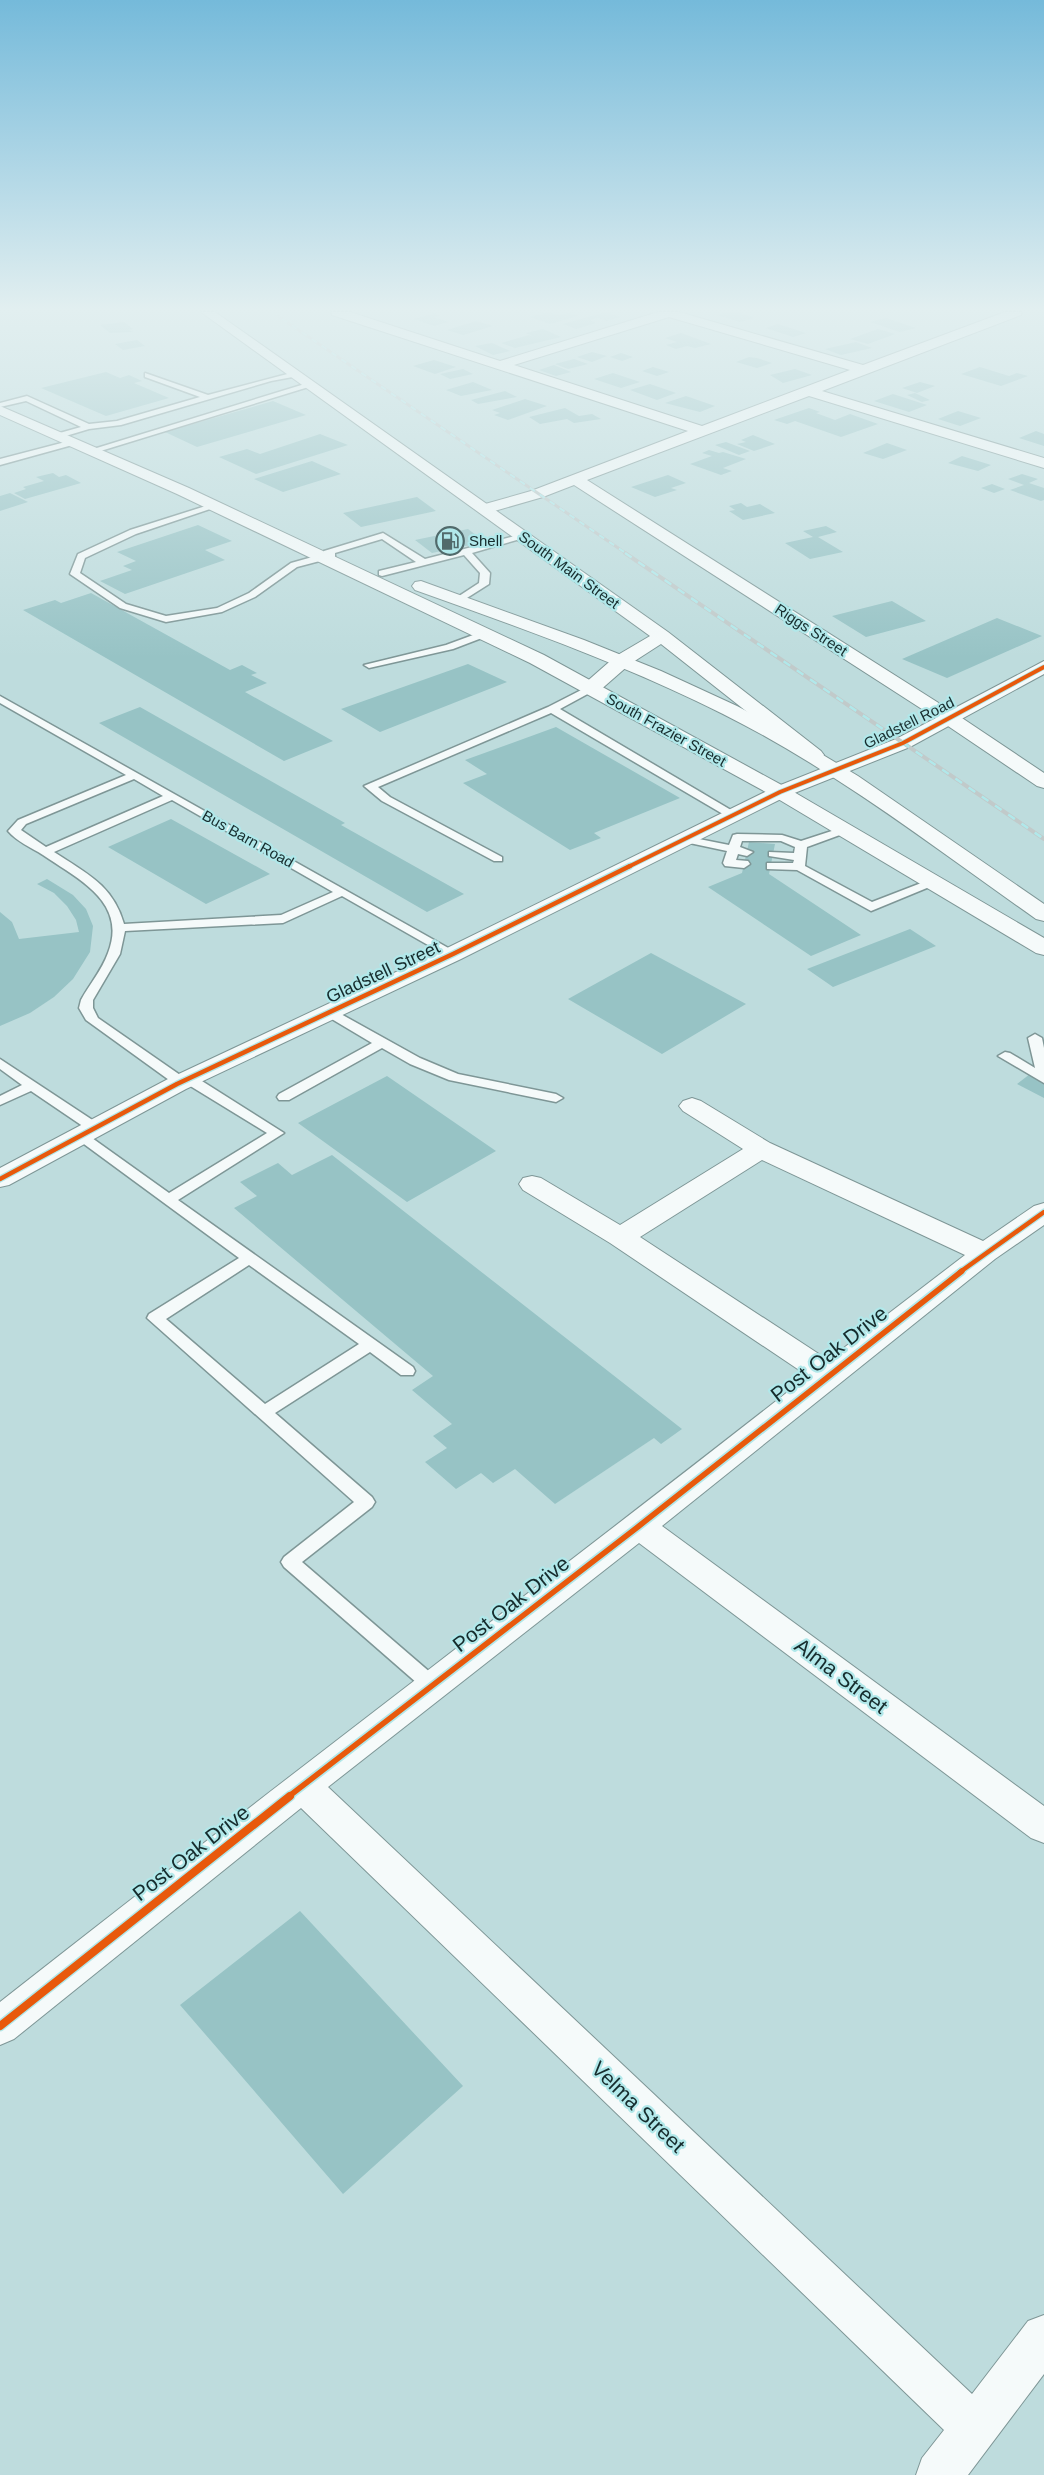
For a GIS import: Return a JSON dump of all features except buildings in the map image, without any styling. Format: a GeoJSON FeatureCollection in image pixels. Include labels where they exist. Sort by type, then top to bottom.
{"type":"FeatureCollection","features":[{"type":"Feature","properties":{"kind":"street","name":"South Frazier Street"},"geometry":{"type":"LineString","coordinates":[[40,428],[276,535],[327,555],[382,572],[623,660],[731,711],[835,771],[1044,914]]}},
{"type":"Feature","properties":{"kind":"street","name":"South Main Street"},"geometry":{"type":"LineString","coordinates":[[370,428],[662,636],[835,771]]}},
{"type":"Feature","properties":{"kind":"street"},"geometry":{"type":"LineString","coordinates":[[691,428],[702,431]]}},
{"type":"Feature","properties":{"kind":"street"},"geometry":{"type":"LineString","coordinates":[[484,509],[537,494],[711,428]]}},
{"type":"Feature","properties":{"kind":"street"},"geometry":{"type":"LineString","coordinates":[[928,428],[1044,463]]}},
{"type":"Feature","properties":{"kind":"street","name":"Riggs Street"},"geometry":{"type":"LineString","coordinates":[[576,480],[949,718],[1044,782]]}},
{"type":"Feature","properties":{"kind":"street","name":"South Frazier Street"},"geometry":{"type":"LineString","coordinates":[[327,555],[591,688],[780,792],[1044,948]]}},
{"type":"Feature","properties":{"kind":"street"},"geometry":{"type":"LineString","coordinates":[[591,688],[623,660],[662,636]]}},
{"type":"Feature","properties":{"kind":"street","name":"Gladstell Road"},"geometry":{"type":"LineString","coordinates":[[780,792],[903,743],[1044,666]]}},
{"type":"Feature","properties":{"kind":"street","name":"Gladstell Street"},"geometry":{"type":"LineString","coordinates":[[0,1180],[185,1081],[453,954],[780,792]]}},
{"type":"Feature","properties":{"kind":"street"},"geometry":{"type":"LineString","coordinates":[[692,1106],[761,1149],[984,1254]]}},
{"type":"Feature","properties":{"kind":"street"},"geometry":{"type":"LineString","coordinates":[[620,1237],[761,1149]]}},
{"type":"Feature","properties":{"kind":"street"},"geometry":{"type":"LineString","coordinates":[[532,1184],[620,1237],[829,1375]]}},
{"type":"Feature","properties":{"kind":"street","name":"Post Oak Drive"},"geometry":{"type":"LineString","coordinates":[[0,2026],[302,1786],[639,1526],[984,1254],[1044,1212]]}},
{"type":"Feature","properties":{"kind":"street","name":"Alma Street"},"geometry":{"type":"LineString","coordinates":[[639,1526],[1044,1827]]}},
{"type":"Feature","properties":{"kind":"street","name":"Velma Street"},"geometry":{"type":"LineString","coordinates":[[302,1786],[975,2428]]}},
{"type":"Feature","properties":{"kind":"street"},"geometry":{"type":"LineString","coordinates":[[939,2475],[1044,2337]]}},
{"type":"Feature","properties":{"kind":"lane"},"geometry":{"type":"LineString","coordinates":[[0,462],[66,439],[87,428]]}},
{"type":"Feature","properties":{"kind":"lane"},"geometry":{"type":"LineString","coordinates":[[91,451],[168,428]]}},
{"type":"Feature","properties":{"kind":"lane"},"geometry":{"type":"LineString","coordinates":[[215,506],[134,532],[81,556],[74,574],[123,606],[166,619],[219,610],[252,595],[294,565],[383,536],[423,562]]}},
{"type":"Feature","properties":{"kind":"lane"},"geometry":{"type":"LineString","coordinates":[[382,572],[523,537]]}},
{"type":"Feature","properties":{"kind":"lane"},"geometry":{"type":"LineString","coordinates":[[458,600],[484,584],[485,573],[466,551]]}},
{"type":"Feature","properties":{"kind":"lane"},"geometry":{"type":"LineString","coordinates":[[369,665],[449,648],[484,634]]}},
{"type":"Feature","properties":{"kind":"lane"},"geometry":{"type":"LineString","coordinates":[[498,860],[386,799],[370,786],[552,708],[591,688]]}},
{"type":"Feature","properties":{"kind":"lane","name":"Bus Barn Road"},"geometry":{"type":"LineString","coordinates":[[1,700],[453,954]]}},
{"type":"Feature","properties":{"kind":"lane"},"geometry":{"type":"LineString","coordinates":[[552,708],[732,816]]}},
{"type":"Feature","properties":{"kind":"lane"},"geometry":{"type":"LineString","coordinates":[[135,775],[15,827],[14,831],[17,835],[102,891],[113,906],[119,928],[114,954],[87,1000],[89,1014],[93,1020],[185,1081],[276,1133],[169,1198]]}},
{"type":"Feature","properties":{"kind":"lane"},"geometry":{"type":"LineString","coordinates":[[45,852],[172,796]]}},
{"type":"Feature","properties":{"kind":"lane"},"geometry":{"type":"LineString","coordinates":[[772,860],[800,856],[844,830]]}},
{"type":"Feature","properties":{"kind":"lane"},"geometry":{"type":"LineString","coordinates":[[744,864],[729,863],[736,837],[782,838],[800,856],[871,907],[934,883]]}},
{"type":"Feature","properties":{"kind":"lane"},"geometry":{"type":"LineString","coordinates":[[684,839],[747,852]]}},
{"type":"Feature","properties":{"kind":"lane"},"geometry":{"type":"LineString","coordinates":[[119,928],[283,919],[342,892]]}},
{"type":"Feature","properties":{"kind":"lane"},"geometry":{"type":"LineString","coordinates":[[330,1012],[415,1061],[454,1078],[556,1098]]}},
{"type":"Feature","properties":{"kind":"lane"},"geometry":{"type":"LineString","coordinates":[[1035,1038],[1044,1078]]}},
{"type":"Feature","properties":{"kind":"lane"},"geometry":{"type":"LineString","coordinates":[[284,1097],[382,1043]]}},
{"type":"Feature","properties":{"kind":"lane"},"geometry":{"type":"LineString","coordinates":[[1005,1056],[1044,1078]]}},
{"type":"Feature","properties":{"kind":"lane"},"geometry":{"type":"LineString","coordinates":[[0,1062],[32,1085],[169,1198],[407,1371]]}},
{"type":"Feature","properties":{"kind":"lane"},"geometry":{"type":"LineString","coordinates":[[0,1101],[32,1085]]}},
{"type":"Feature","properties":{"kind":"lane"},"geometry":{"type":"LineString","coordinates":[[251,1257],[155,1318],[366,1502],[290,1562],[432,1685]]}},
{"type":"Feature","properties":{"kind":"lane"},"geometry":{"type":"LineString","coordinates":[[264,1412],[370,1344]]}},
{"type":"Feature","properties":{"kind":"railway"},"geometry":{"type":"LineString","coordinates":[[441,428],[627,554]]}},
{"type":"Feature","properties":{"kind":"railway"},"geometry":{"type":"LineString","coordinates":[[625,553],[1044,839]]}},
{"type":"Feature","properties":{"kind":"cycle path"},"geometry":{"type":"LineString","coordinates":[[0,1179],[177,1084],[453,954],[780,792],[903,743],[1044,667]]}},
{"type":"Feature","properties":{"kind":"cycle path"},"geometry":{"type":"LineString","coordinates":[[0,2026],[302,1786],[639,1526],[985,1253],[1044,1212]]}},
{"type":"Feature","properties":{"kind":"place","name":"Shell"},"geometry":{"type":"Point","coordinates":[450,541]}}]}
